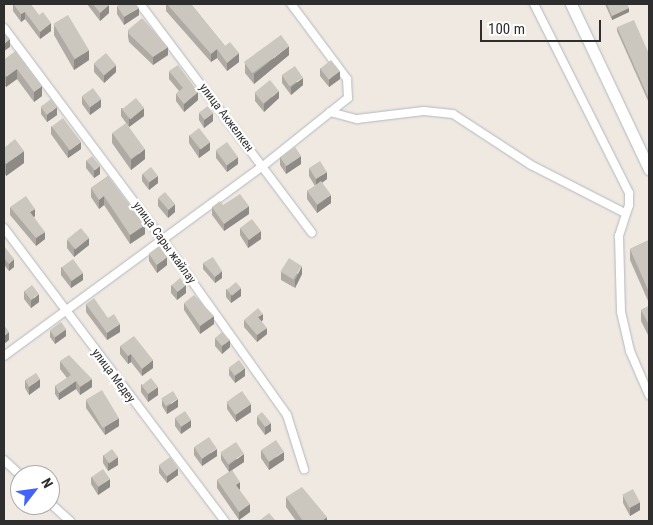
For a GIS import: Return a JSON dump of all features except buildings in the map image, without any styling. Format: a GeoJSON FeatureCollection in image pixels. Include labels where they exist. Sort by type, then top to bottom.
{"type":"FeatureCollection","features":[{"type":"Feature","properties":{"kind":"street","name":"улица Акжелкен"},"geometry":{"type":"LineString","coordinates":[[140,4],[312,233]]}},
{"type":"Feature","properties":{"kind":"street"},"geometry":{"type":"LineString","coordinates":[[4,356],[263,166],[348,98],[347,79],[291,4]]}},
{"type":"Feature","properties":{"kind":"street"},"geometry":{"type":"LineString","coordinates":[[534,4],[620,171],[629,194],[619,236],[621,312],[630,351],[649,395]]}},
{"type":"Feature","properties":{"kind":"street"},"geometry":{"type":"LineString","coordinates":[[571,4],[649,169]]}},
{"type":"Feature","properties":{"kind":"street","name":"улица Сары жайлау"},"geometry":{"type":"LineString","coordinates":[[4,28],[162,239],[287,416],[304,469]]}},
{"type":"Feature","properties":{"kind":"street"},"geometry":{"type":"LineString","coordinates":[[330,112],[357,119],[424,111],[453,114],[532,164],[625,213]]}},
{"type":"Feature","properties":{"kind":"street","name":"улица Медеу"},"geometry":{"type":"LineString","coordinates":[[4,228],[224,521]]}},
{"type":"Feature","properties":{"kind":"street"},"geometry":{"type":"LineString","coordinates":[[60,512],[70,521]]}}]}
